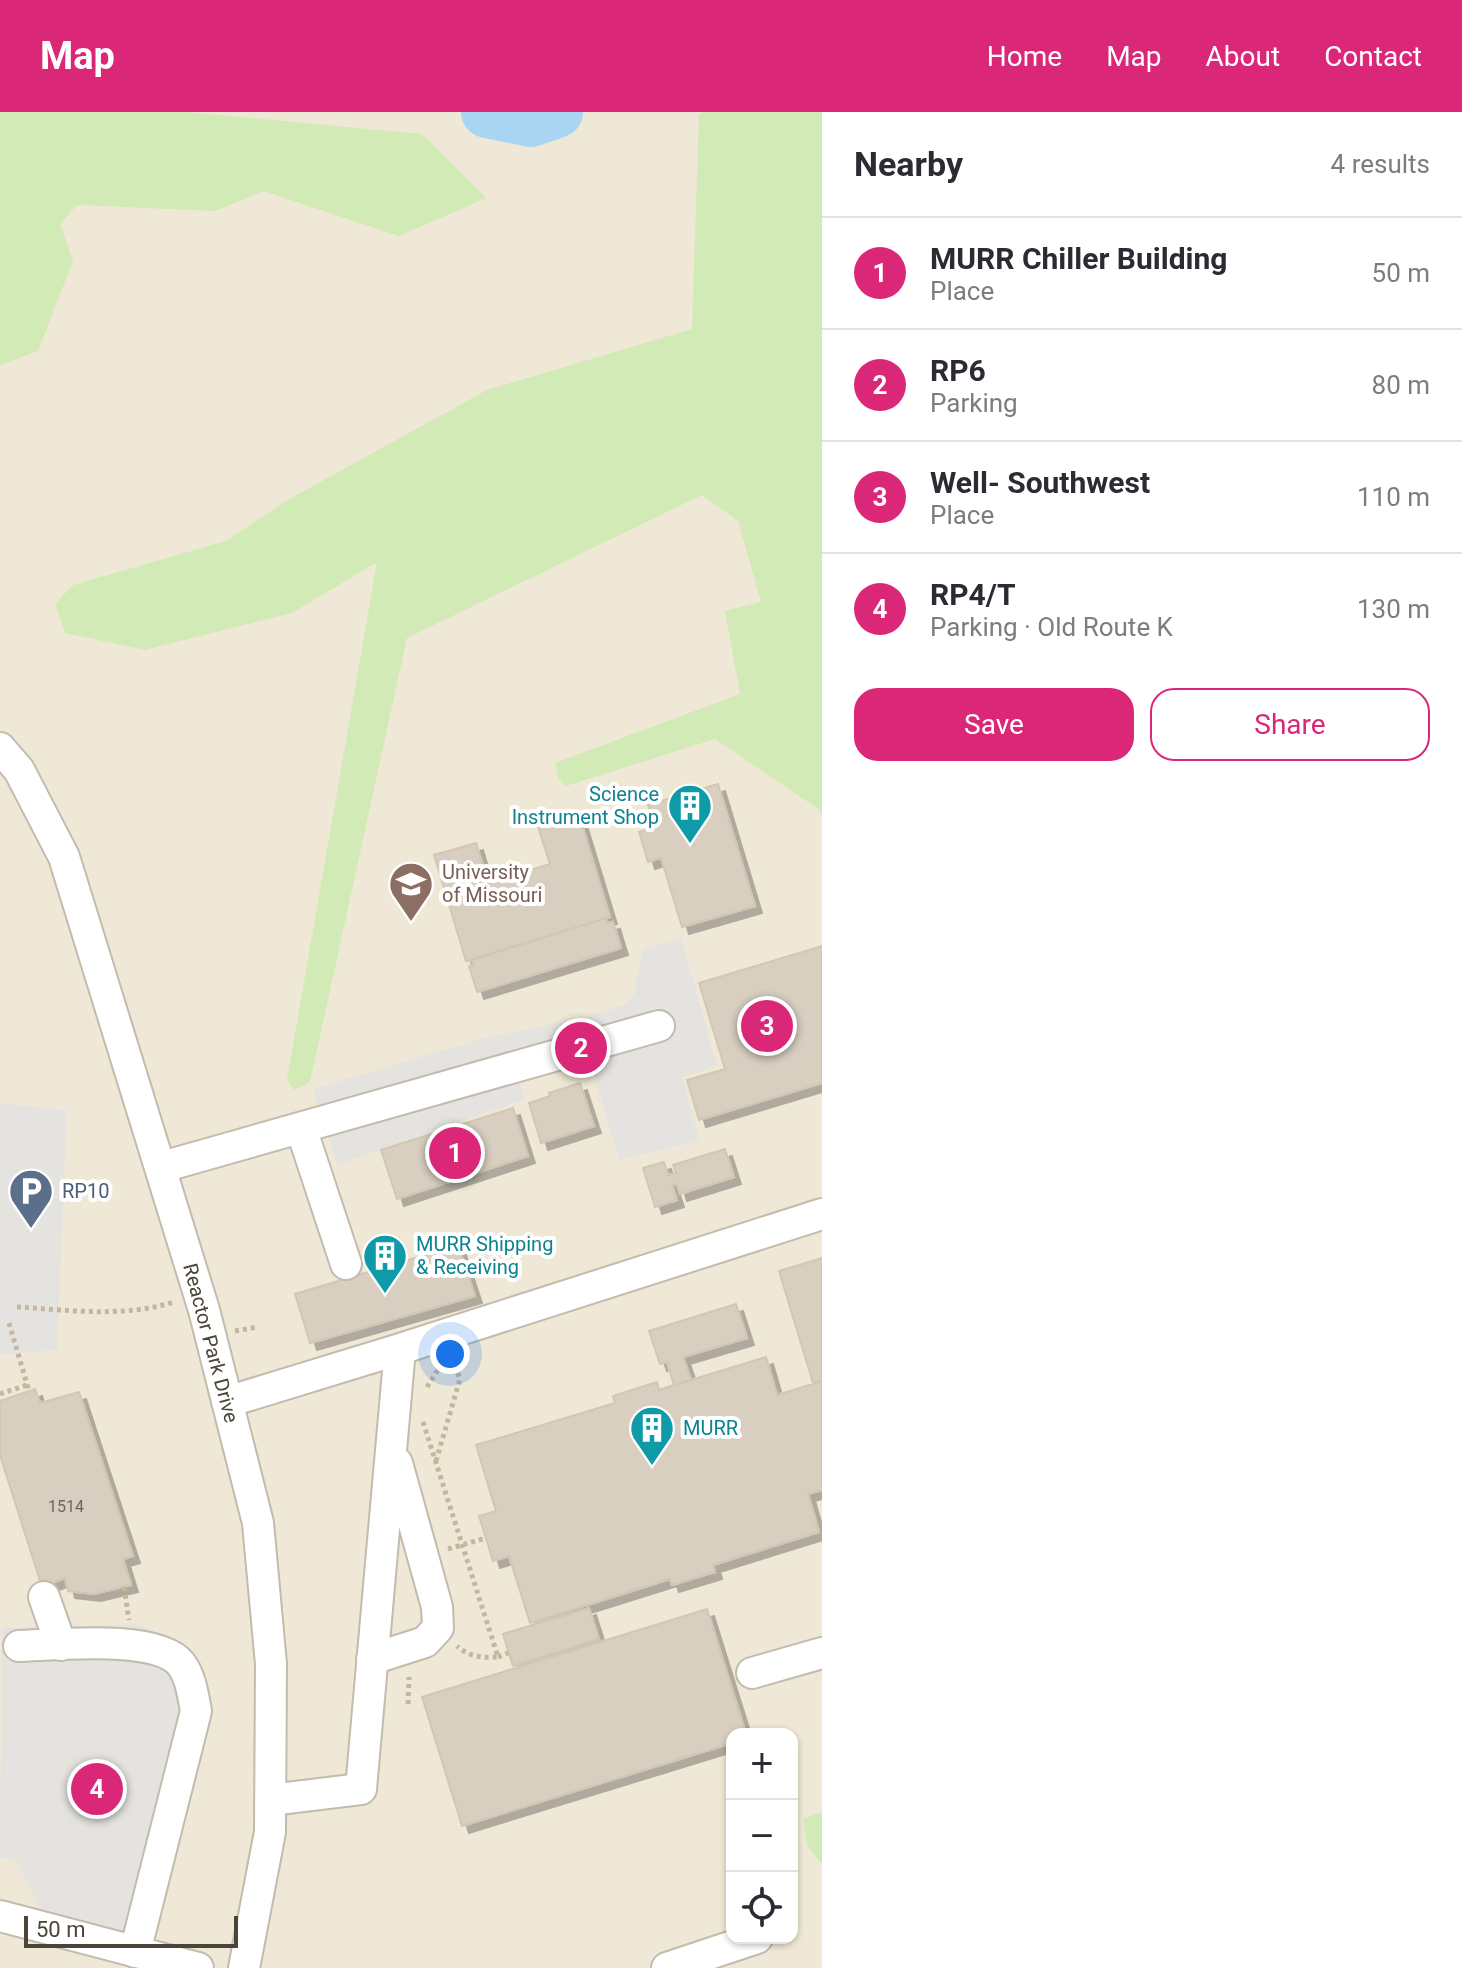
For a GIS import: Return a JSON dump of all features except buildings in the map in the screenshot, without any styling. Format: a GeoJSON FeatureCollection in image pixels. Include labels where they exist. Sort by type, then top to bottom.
{"type":"FeatureCollection","features":[{"type":"Feature","properties":{"kind":"street","name":"Reactor Park Drive"},"geometry":{"type":"LineString","coordinates":[[0,748],[19,770],[64,857],[204,1310],[258,1523],[271,1664],[270,1832],[244,1968]]}},
{"type":"Feature","properties":{"kind":"street"},"geometry":{"type":"LineString","coordinates":[[162,1167],[659,1026]]}},
{"type":"Feature","properties":{"kind":"street"},"geometry":{"type":"LineString","coordinates":[[301,1128],[346,1264]]}},
{"type":"Feature","properties":{"kind":"street"},"geometry":{"type":"LineString","coordinates":[[227,1402],[822,1214]]}},
{"type":"Feature","properties":{"kind":"street"},"geometry":{"type":"LineString","coordinates":[[270,1800],[361,1789],[400,1349]]}},
{"type":"Feature","properties":{"kind":"street"},"geometry":{"type":"LineString","coordinates":[[372,1659],[425,1642],[438,1628],[437,1607],[392,1442]]}},
{"type":"Feature","properties":{"kind":"street"},"geometry":{"type":"LineString","coordinates":[[44,1597],[61,1645]]}},
{"type":"Feature","properties":{"kind":"street"},"geometry":{"type":"LineString","coordinates":[[19,1646],[133,1644],[161,1650],[181,1664],[192,1688],[196,1711],[135,1952]]}},
{"type":"Feature","properties":{"kind":"street"},"geometry":{"type":"LineString","coordinates":[[752,1673],[822,1653]]}},
{"type":"Feature","properties":{"kind":"street"},"geometry":{"type":"LineString","coordinates":[[0,1916],[198,1968]]}},
{"type":"Feature","properties":{"kind":"street"},"geometry":{"type":"LineString","coordinates":[[667,1968],[739,1944]]}},
{"type":"Feature","properties":{"kind":"path"},"geometry":{"type":"LineString","coordinates":[[17,1307],[119,1312],[151,1309],[181,1300],[204,1310]]}},
{"type":"Feature","properties":{"kind":"path"},"geometry":{"type":"LineString","coordinates":[[0,1394],[28,1388],[9,1323]]}},
{"type":"Feature","properties":{"kind":"path"},"geometry":{"type":"LineString","coordinates":[[422,1397],[437,1369],[453,1359],[460,1379],[436,1462]]}},
{"type":"Feature","properties":{"kind":"path"},"geometry":{"type":"LineString","coordinates":[[422,1419],[498,1657]]}},
{"type":"Feature","properties":{"kind":"path"},"geometry":{"type":"LineString","coordinates":[[423,1557],[486,1538]]}},
{"type":"Feature","properties":{"kind":"path"},"geometry":{"type":"LineString","coordinates":[[438,1628],[464,1652],[482,1658],[508,1653]]}},
{"type":"Feature","properties":{"kind":"shaded area","name":"University of Missouri"},"geometry":{"type":"Polygon","coordinates":[[[0,112],[822,112],[822,1968],[0,1968],[0,112]]]}},
{"type":"Feature","properties":{"kind":"shaded area"},"geometry":{"type":"Polygon","coordinates":[[[681,937],[717,1065],[682,1078],[700,1141],[619,1160],[589,1059],[520,1082],[525,1099],[337,1165],[313,1089],[488,1037],[583,1018],[624,1005],[634,995],[642,950],[681,937]]]}},
{"type":"Feature","properties":{"kind":"shaded area","name":"RP10"},"geometry":{"type":"Polygon","coordinates":[[[0,1103],[67,1110],[57,1350],[0,1355],[0,1103]]]}},
{"type":"Feature","properties":{"kind":"shaded area"},"geometry":{"type":"Polygon","coordinates":[[[138,1624],[177,1640],[199,1660],[210,1689],[212,1719],[154,1938],[41,1911],[16,1861],[0,1858],[2,1628],[138,1624]]]}},
{"type":"Feature","properties":{"kind":"green space"},"geometry":{"type":"Polygon","coordinates":[[[0,112],[188,112],[422,134],[486,198],[399,236],[264,191],[215,211],[77,205],[60,224],[73,261],[38,351],[0,365],[0,112]]]}},
{"type":"Feature","properties":{"kind":"green space"},"geometry":{"type":"Polygon","coordinates":[[[704,112],[822,112],[822,817],[820,810],[715,739],[566,786],[558,777],[555,763],[740,694],[725,611],[761,602],[738,521],[702,495],[407,638],[310,1082],[294,1090],[287,1080],[377,562],[292,613],[145,650],[65,633],[55,604],[73,585],[226,541],[291,498],[487,390],[692,329],[699,115],[704,112]]]}},
{"type":"Feature","properties":{"kind":"green space"},"geometry":{"type":"Polygon","coordinates":[[[822,1812],[822,1864],[807,1846],[803,1819],[822,1812]]]}},
{"type":"Feature","properties":{"kind":"waterway"},"geometry":{"type":"LineString","coordinates":[[487,112],[531,121],[557,112]]}},
{"type":"Feature","properties":{"kind":"place","name":"Science Instrument Shop"},"geometry":{"type":"Point","coordinates":[690,845]}},
{"type":"Feature","properties":{"kind":"place","name":"University of Missouri"},"geometry":{"type":"Point","coordinates":[411,923]}},
{"type":"Feature","properties":{"kind":"place","name":"Well- Southwest"},"geometry":{"type":"Point","coordinates":[767,1026]}},
{"type":"Feature","properties":{"kind":"place","name":"RP6"},"geometry":{"type":"Point","coordinates":[581,1048]}},
{"type":"Feature","properties":{"kind":"place","name":"MURR Chiller Building"},"geometry":{"type":"Point","coordinates":[455,1153]}},
{"type":"Feature","properties":{"kind":"place","name":"RP10"},"geometry":{"type":"Point","coordinates":[31,1230]}},
{"type":"Feature","properties":{"kind":"place","name":"MURR Shipping & Receiving"},"geometry":{"type":"Point","coordinates":[385,1295]}},
{"type":"Feature","properties":{"kind":"place","name":"MURR"},"geometry":{"type":"Point","coordinates":[652,1467]}},
{"type":"Feature","properties":{"kind":"place","name":"RP4/T"},"geometry":{"type":"Point","coordinates":[97,1789]}}]}
